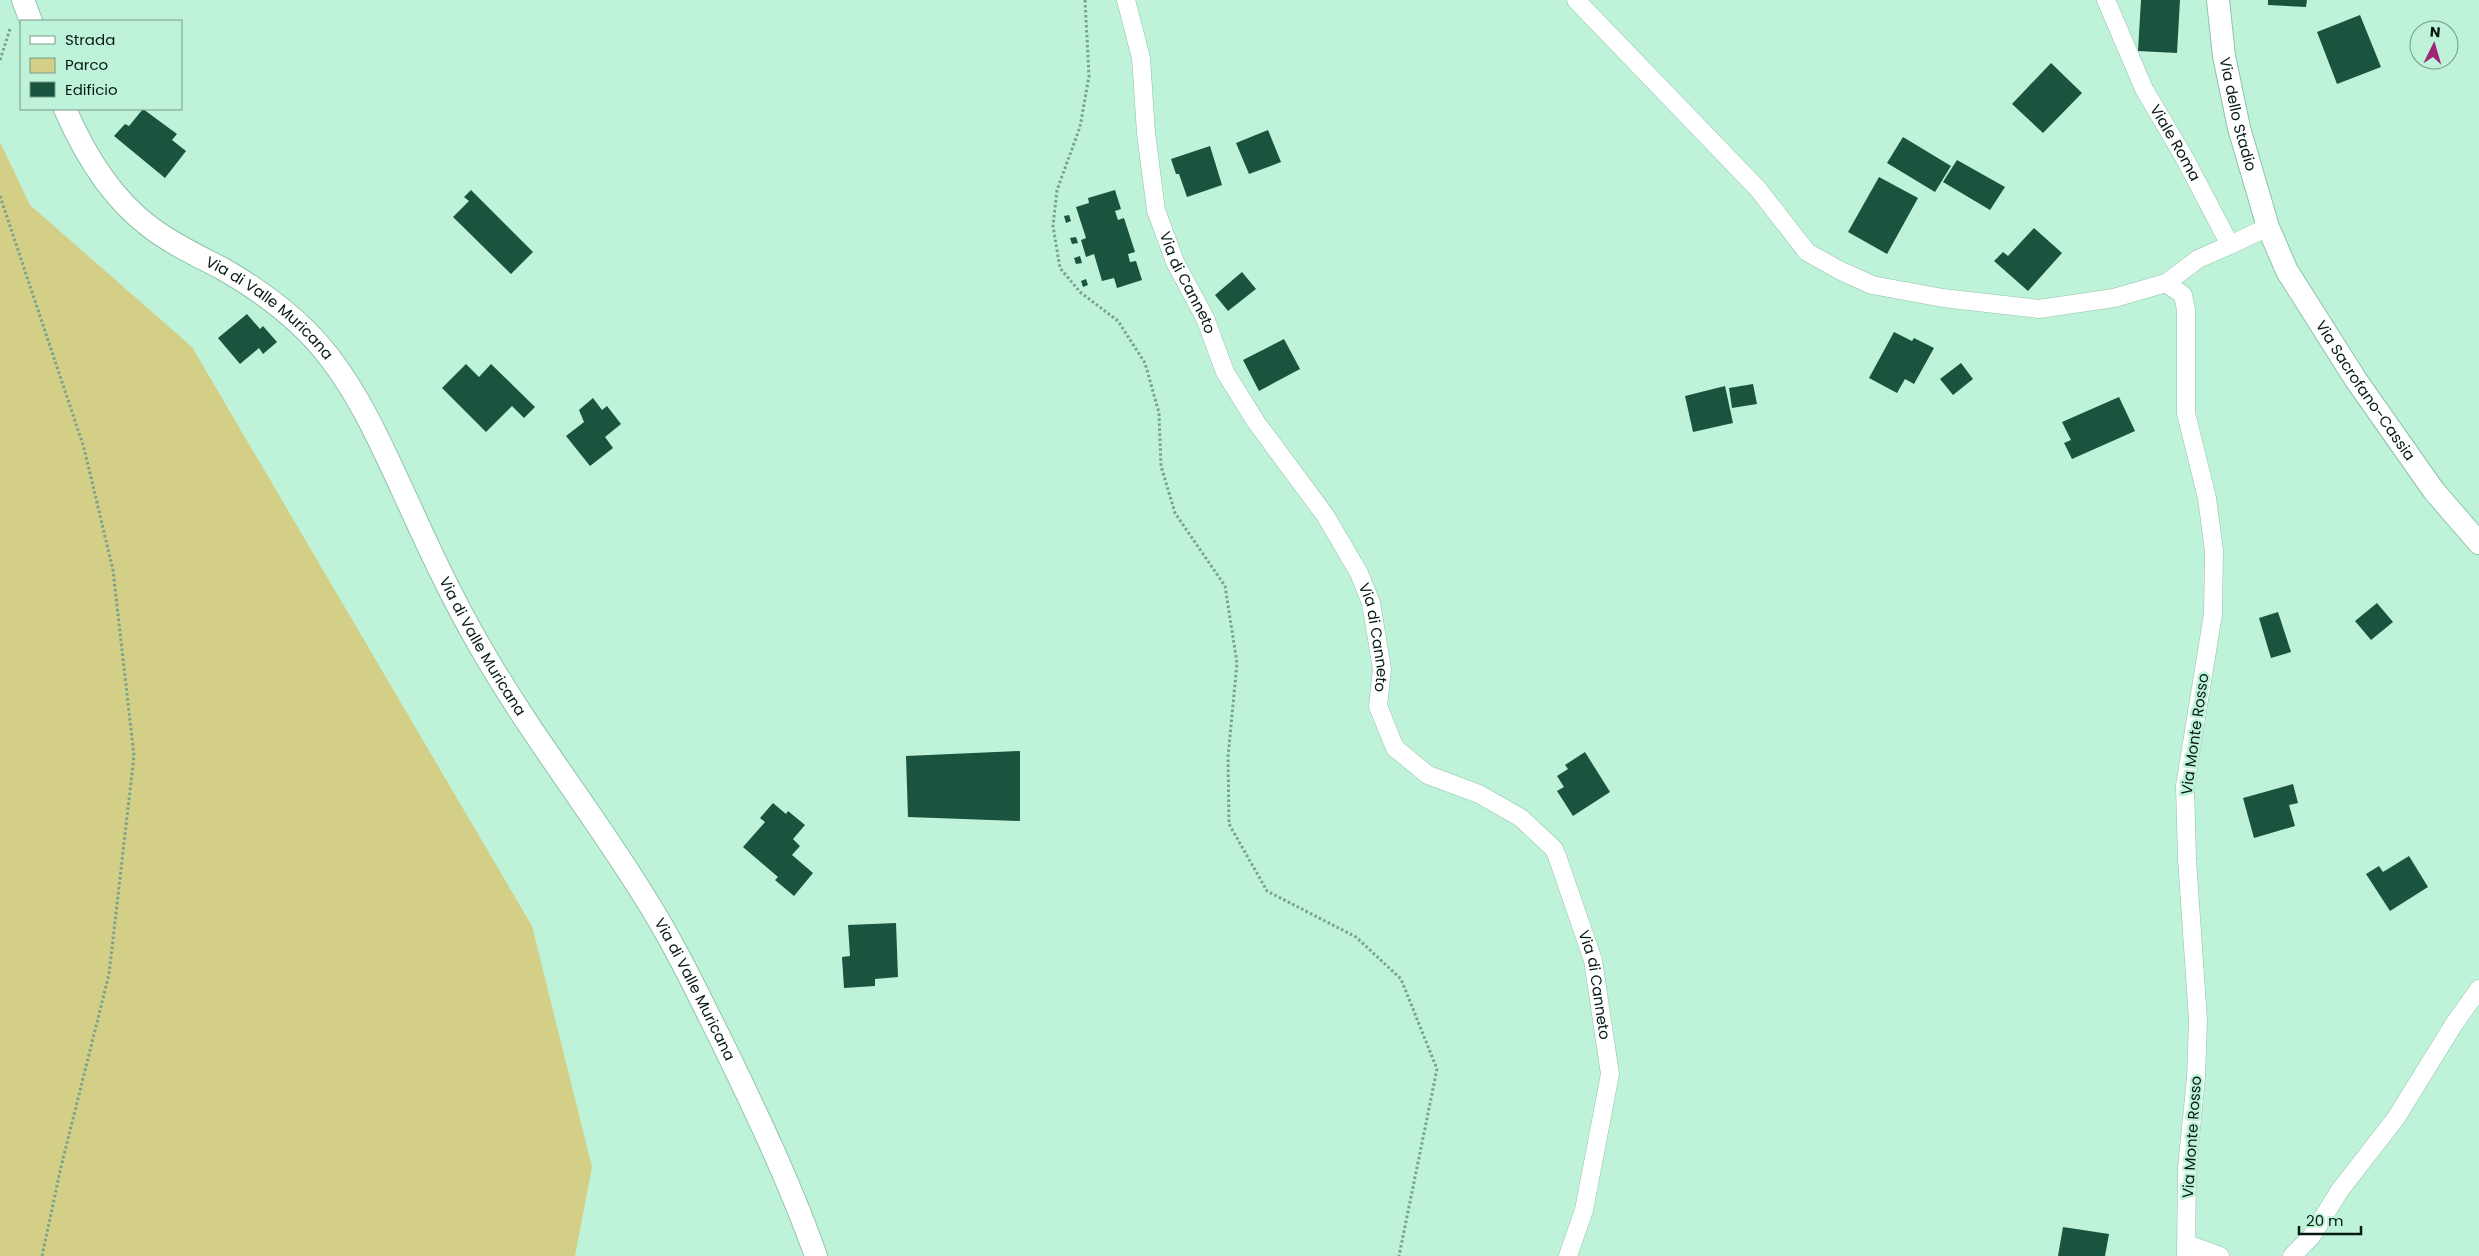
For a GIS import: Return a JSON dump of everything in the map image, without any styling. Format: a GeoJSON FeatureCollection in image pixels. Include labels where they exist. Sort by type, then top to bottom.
{"type":"FeatureCollection","features":[{"type":"Feature","properties":{"kind":"street"},"geometry":{"type":"LineString","coordinates":[[23,0],[31,20]]}},
{"type":"Feature","properties":{"kind":"street","name":"Via di Canneto"},"geometry":{"type":"LineString","coordinates":[[1126,0],[1141,58],[1146,133],[1156,210],[1175,262],[1204,318],[1226,372],[1256,422],[1325,515],[1359,573],[1371,603],[1382,669],[1378,706],[1395,748],[1428,775],[1479,794],[1521,818],[1554,850],[1557,856],[1593,960],[1610,1074],[1584,1210],[1568,1256]]}},
{"type":"Feature","properties":{"kind":"street"},"geometry":{"type":"LineString","coordinates":[[1576,0],[1758,189],[1807,252],[1839,270],[1872,285],[1943,298],[2039,309],[2114,298],[2166,284],[2198,259],[2268,227]]}},
{"type":"Feature","properties":{"kind":"street","name":"Viale Roma"},"geometry":{"type":"LineString","coordinates":[[2106,0],[2144,89],[2184,157],[2230,246]]}},
{"type":"Feature","properties":{"kind":"street","name":"Via dello Stadio"},"geometry":{"type":"LineString","coordinates":[[2218,0],[2224,56],[2239,128],[2268,227]]}},
{"type":"Feature","properties":{"kind":"street","name":"Via di Valle Muricana"},"geometry":{"type":"LineString","coordinates":[[66,110],[89,157],[112,190],[135,215],[165,238],[246,283],[276,304],[314,338],[346,380],[369,419],[440,570],[482,650],[520,711],[613,847],[675,950],[763,1127],[816,1256]]}},
{"type":"Feature","properties":{"kind":"street","name":"Via Sacrofano-Cassia"},"geometry":{"type":"LineString","coordinates":[[2268,227],[2288,270],[2356,380],[2434,491],[2479,543]]}},
{"type":"Feature","properties":{"kind":"street","name":"Via Monte Rosso"},"geometry":{"type":"LineString","coordinates":[[2166,284],[2183,295],[2186,309],[2186,413],[2207,498],[2214,552],[2213,614],[2185,786],[2187,859],[2198,1020],[2196,1078],[2187,1168],[2187,1250]]}},
{"type":"Feature","properties":{"kind":"street"},"geometry":{"type":"LineString","coordinates":[[2292,1256],[2311,1237],[2340,1190],[2396,1118],[2454,1024],[2479,990]]}},
{"type":"Feature","properties":{"kind":"street"},"geometry":{"type":"LineString","coordinates":[[2187,1250],[2220,1256]]}},
{"type":"Feature","properties":{"kind":"path"},"geometry":{"type":"LineString","coordinates":[[1085,0],[1089,76],[1080,127],[1057,190],[1052,226],[1060,268],[1080,292],[1118,321],[1145,363],[1159,413],[1161,466],[1175,513],[1225,586],[1237,663],[1228,757],[1229,824],[1267,891],[1356,937],[1401,979],[1438,1069],[1399,1256]]}},
{"type":"Feature","properties":{"kind":"path"},"geometry":{"type":"LineString","coordinates":[[0,196],[86,457],[113,570],[134,756],[109,974],[61,1166],[42,1256]]}},
{"type":"Feature","properties":{"kind":"green space"},"geometry":{"type":"Polygon","coordinates":[[[0,142],[30,205],[192,347],[532,926],[592,1167],[575,1256],[0,1256],[0,142]]]}},
{"type":"Feature","properties":{"kind":"building"},"geometry":{"type":"Polygon","coordinates":[[[2141,0],[2180,0],[2177,53],[2138,51],[2141,0]]]}},
{"type":"Feature","properties":{"kind":"building"},"geometry":{"type":"Polygon","coordinates":[[[2268,0],[2307,0],[2306,7],[2268,5],[2268,0]]]}},
{"type":"Feature","properties":{"kind":"building"},"geometry":{"type":"Polygon","coordinates":[[[2360,15],[2381,67],[2337,84],[2317,32],[2360,15]]]}},
{"type":"Feature","properties":{"kind":"building"},"geometry":{"type":"Polygon","coordinates":[[[2051,63],[2082,93],[2043,133],[2012,104],[2051,63]]]}},
{"type":"Feature","properties":{"kind":"building"},"geometry":{"type":"Polygon","coordinates":[[[142,110],[144,110],[177,134],[172,140],[186,151],[165,178],[114,136],[125,124],[129,126],[142,110]]]}},
{"type":"Feature","properties":{"kind":"building"},"geometry":{"type":"Polygon","coordinates":[[[1268,130],[1281,162],[1249,174],[1236,143],[1268,130]]]}},
{"type":"Feature","properties":{"kind":"building"},"geometry":{"type":"Polygon","coordinates":[[[1903,137],[1951,166],[1935,192],[1887,163],[1903,137]]]}},
{"type":"Feature","properties":{"kind":"building"},"geometry":{"type":"Polygon","coordinates":[[[1210,146],[1222,185],[1187,197],[1179,174],[1176,174],[1171,159],[1210,146]]]}},
{"type":"Feature","properties":{"kind":"building"},"geometry":{"type":"Polygon","coordinates":[[[1957,160],[2005,187],[1990,210],[1943,182],[1957,160]]]}},
{"type":"Feature","properties":{"kind":"building"},"geometry":{"type":"Polygon","coordinates":[[[1879,177],[1918,198],[1887,254],[1848,232],[1879,177]]]}},
{"type":"Feature","properties":{"kind":"building"},"geometry":{"type":"Polygon","coordinates":[[[471,190],[533,252],[511,274],[453,217],[469,201],[464,197],[471,190]]]}},
{"type":"Feature","properties":{"kind":"building"},"geometry":{"type":"Polygon","coordinates":[[[1115,190],[1121,209],[1115,211],[1118,220],[1124,218],[1135,252],[1128,254],[1130,262],[1136,261],[1142,280],[1117,288],[1114,278],[1102,281],[1094,254],[1086,257],[1081,240],[1086,238],[1076,207],[1089,203],[1088,198],[1115,190]]]}},
{"type":"Feature","properties":{"kind":"building"},"geometry":{"type":"Polygon","coordinates":[[[1069,215],[1071,221],[1066,223],[1064,216],[1069,215]]]}},
{"type":"Feature","properties":{"kind":"building"},"geometry":{"type":"Polygon","coordinates":[[[2034,228],[2062,253],[2028,291],[1994,261],[2003,252],[2008,256],[2034,228]]]}},
{"type":"Feature","properties":{"kind":"building"},"geometry":{"type":"Polygon","coordinates":[[[1076,237],[1078,243],[1072,244],[1070,238],[1076,237]]]}},
{"type":"Feature","properties":{"kind":"building"},"geometry":{"type":"Polygon","coordinates":[[[1080,256],[1082,263],[1076,264],[1074,258],[1080,256]]]}},
{"type":"Feature","properties":{"kind":"building"},"geometry":{"type":"Polygon","coordinates":[[[1242,272],[1256,289],[1228,311],[1215,295],[1242,272]]]}},
{"type":"Feature","properties":{"kind":"building"},"geometry":{"type":"Polygon","coordinates":[[[1086,279],[1088,285],[1083,287],[1081,281],[1086,279]]]}},
{"type":"Feature","properties":{"kind":"building"},"geometry":{"type":"Polygon","coordinates":[[[247,314],[260,329],[263,326],[277,342],[263,354],[259,348],[240,364],[218,338],[247,314]]]}},
{"type":"Feature","properties":{"kind":"building"},"geometry":{"type":"Polygon","coordinates":[[[1894,332],[1912,341],[1914,338],[1934,348],[1914,384],[1905,379],[1897,393],[1869,378],[1894,332]]]}},
{"type":"Feature","properties":{"kind":"building"},"geometry":{"type":"Polygon","coordinates":[[[1284,339],[1300,369],[1259,391],[1243,360],[1284,339]]]}},
{"type":"Feature","properties":{"kind":"building"},"geometry":{"type":"Polygon","coordinates":[[[1961,363],[1973,379],[1953,395],[1940,379],[1961,363]]]}},
{"type":"Feature","properties":{"kind":"building"},"geometry":{"type":"Polygon","coordinates":[[[466,364],[479,377],[491,364],[535,407],[524,418],[512,406],[486,432],[442,388],[466,364]]]}},
{"type":"Feature","properties":{"kind":"building"},"geometry":{"type":"Polygon","coordinates":[[[1753,384],[1757,404],[1732,408],[1729,388],[1753,384]]]}},
{"type":"Feature","properties":{"kind":"building"},"geometry":{"type":"Polygon","coordinates":[[[1725,386],[1733,423],[1693,432],[1685,396],[1725,386]]]}},
{"type":"Feature","properties":{"kind":"building"},"geometry":{"type":"Polygon","coordinates":[[[2119,397],[2135,431],[2072,459],[2064,443],[2071,440],[2062,422],[2119,397]]]}},
{"type":"Feature","properties":{"kind":"building"},"geometry":{"type":"Polygon","coordinates":[[[593,398],[602,410],[607,406],[621,424],[605,437],[613,448],[590,466],[566,436],[584,422],[579,410],[593,398]]]}},
{"type":"Feature","properties":{"kind":"building"},"geometry":{"type":"Polygon","coordinates":[[[2377,603],[2393,622],[2371,640],[2355,621],[2377,603]]]}},
{"type":"Feature","properties":{"kind":"building"},"geometry":{"type":"Polygon","coordinates":[[[2278,612],[2291,652],[2271,658],[2259,618],[2278,612]]]}},
{"type":"Feature","properties":{"kind":"building"},"geometry":{"type":"Polygon","coordinates":[[[1020,751],[1020,821],[908,817],[906,756],[1020,751]]]}},
{"type":"Feature","properties":{"kind":"building"},"geometry":{"type":"Polygon","coordinates":[[[1585,752],[1610,792],[1573,816],[1557,791],[1564,787],[1557,776],[1568,769],[1565,765],[1585,752]]]}},
{"type":"Feature","properties":{"kind":"building"},"geometry":{"type":"Polygon","coordinates":[[[2293,784],[2298,803],[2289,805],[2295,826],[2254,838],[2243,798],[2293,784]]]}},
{"type":"Feature","properties":{"kind":"building"},"geometry":{"type":"Polygon","coordinates":[[[773,803],[786,814],[788,811],[805,825],[793,839],[800,846],[792,855],[813,873],[794,896],[775,880],[778,877],[743,847],[765,822],[760,818],[773,803]]]}},
{"type":"Feature","properties":{"kind":"building"},"geometry":{"type":"Polygon","coordinates":[[[2409,856],[2428,887],[2390,911],[2366,874],[2379,866],[2383,872],[2409,856]]]}},
{"type":"Feature","properties":{"kind":"building"},"geometry":{"type":"Polygon","coordinates":[[[896,923],[898,977],[875,979],[875,986],[844,988],[842,957],[850,956],[848,925],[896,923]]]}},
{"type":"Feature","properties":{"kind":"building"},"geometry":{"type":"Polygon","coordinates":[[[2063,1227],[2109,1234],[2105,1256],[2058,1256],[2063,1227]]]}}]}
